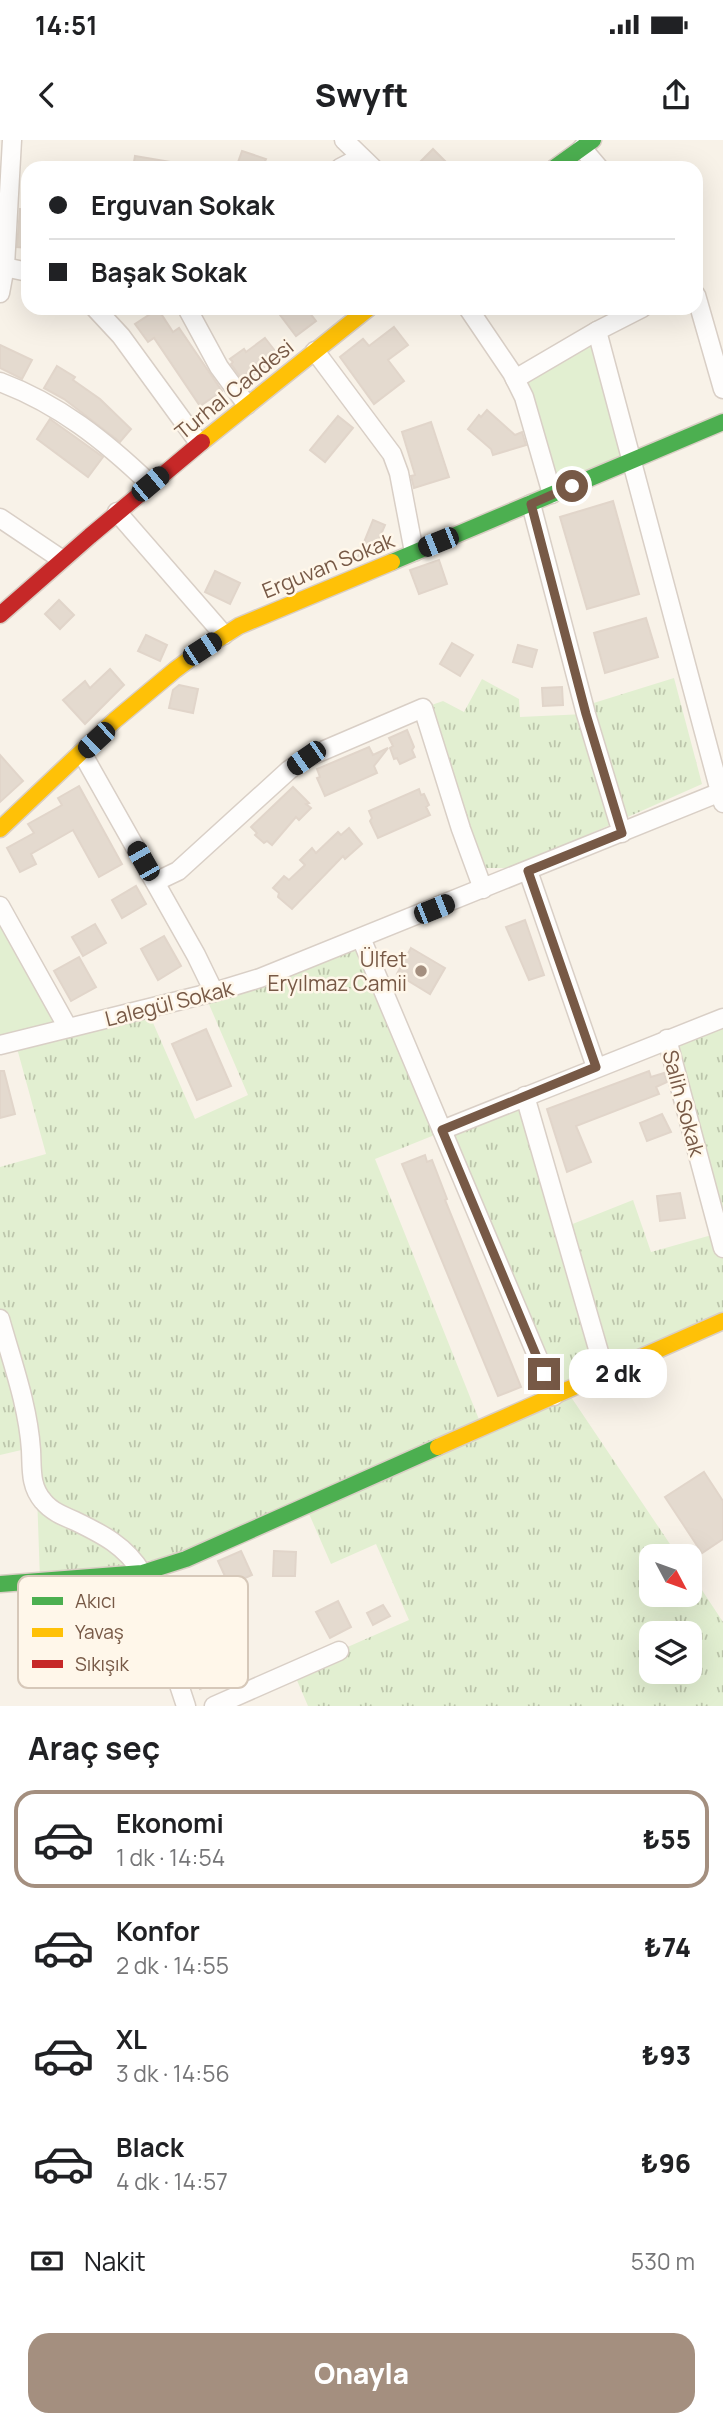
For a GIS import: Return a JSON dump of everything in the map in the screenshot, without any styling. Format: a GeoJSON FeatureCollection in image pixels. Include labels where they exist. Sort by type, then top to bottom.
{"type":"FeatureCollection","features":[{"type":"Feature","properties":{"kind":"street"},"geometry":{"type":"LineString","coordinates":[[344,140],[365,161]]}},
{"type":"Feature","properties":{"kind":"street"},"geometry":{"type":"LineString","coordinates":[[0,293],[13,200],[8,143]]}},
{"type":"Feature","properties":{"kind":"street"},"geometry":{"type":"LineString","coordinates":[[564,161],[587,144],[596,161]]}},
{"type":"Feature","properties":{"kind":"street"},"geometry":{"type":"LineString","coordinates":[[3,266],[21,270]]}},
{"type":"Feature","properties":{"kind":"street"},"geometry":{"type":"LineString","coordinates":[[102,315],[121,336],[199,443]]}},
{"type":"Feature","properties":{"kind":"street"},"geometry":{"type":"LineString","coordinates":[[191,315],[219,368],[247,405]]}},
{"type":"Feature","properties":{"kind":"street","name":"Turhal Caddesi"},"geometry":{"type":"LineString","coordinates":[[0,615],[61,559],[199,443],[360,315]]}},
{"type":"Feature","properties":{"kind":"street"},"geometry":{"type":"LineString","coordinates":[[473,315],[515,379],[529,414],[552,494]]}},
{"type":"Feature","properties":{"kind":"street"},"geometry":{"type":"LineString","coordinates":[[515,379],[628,315]]}},
{"type":"Feature","properties":{"kind":"street"},"geometry":{"type":"LineString","coordinates":[[702,315],[723,389]]}},
{"type":"Feature","properties":{"kind":"street"},"geometry":{"type":"LineString","coordinates":[[597,331],[722,795]]}},
{"type":"Feature","properties":{"kind":"street"},"geometry":{"type":"LineString","coordinates":[[315,351],[392,454],[399,473],[414,552]]}},
{"type":"Feature","properties":{"kind":"street"},"geometry":{"type":"LineString","coordinates":[[0,382],[26,391],[69,416],[116,452],[150,484]]}},
{"type":"Feature","properties":{"kind":"street","name":"Erguvan Sokak"},"geometry":{"type":"LineString","coordinates":[[0,830],[163,680],[224,635],[261,615],[723,422]]}},
{"type":"Feature","properties":{"kind":"street"},"geometry":{"type":"LineString","coordinates":[[531,504],[586,714],[622,833]]}},
{"type":"Feature","properties":{"kind":"street"},"geometry":{"type":"LineString","coordinates":[[117,512],[224,635]]}},
{"type":"Feature","properties":{"kind":"street"},"geometry":{"type":"LineString","coordinates":[[0,518],[61,559]]}},
{"type":"Feature","properties":{"kind":"street"},"geometry":{"type":"LineString","coordinates":[[155,883],[178,871],[289,770],[306,758],[423,708],[483,889]]}},
{"type":"Feature","properties":{"kind":"street"},"geometry":{"type":"LineString","coordinates":[[82,753],[196,955],[214,992]]}},
{"type":"Feature","properties":{"kind":"street","name":"Lalegül Sokak"},"geometry":{"type":"LineString","coordinates":[[0,1045],[260,978],[722,795]]}},
{"type":"Feature","properties":{"kind":"street"},"geometry":{"type":"LineString","coordinates":[[528,871],[596,1067]]}},
{"type":"Feature","properties":{"kind":"street"},"geometry":{"type":"LineString","coordinates":[[0,906],[68,1028]]}},
{"type":"Feature","properties":{"kind":"street"},"geometry":{"type":"LineString","coordinates":[[361,939],[554,1396]]}},
{"type":"Feature","properties":{"kind":"street"},"geometry":{"type":"LineString","coordinates":[[442,1130],[723,1017]]}},
{"type":"Feature","properties":{"kind":"street","name":"Salih Sokak"},"geometry":{"type":"LineString","coordinates":[[667,1038],[723,1248]]}},
{"type":"Feature","properties":{"kind":"street"},"geometry":{"type":"LineString","coordinates":[[525,1096],[605,1373]]}},
{"type":"Feature","properties":{"kind":"street"},"geometry":{"type":"LineString","coordinates":[[0,1319],[24,1405],[31,1447],[33,1484],[37,1494],[56,1512],[123,1548],[143,1576]]}},
{"type":"Feature","properties":{"kind":"street"},"geometry":{"type":"LineString","coordinates":[[103,1576],[142,1573],[208,1550],[723,1321]]}},
{"type":"Feature","properties":{"kind":"street"},"geometry":{"type":"LineString","coordinates":[[0,1584],[18,1583]]}},
{"type":"Feature","properties":{"kind":"street"},"geometry":{"type":"LineString","coordinates":[[214,1706],[339,1651]]}},
{"type":"Feature","properties":{"kind":"street"},"geometry":{"type":"LineString","coordinates":[[180,1688],[186,1706]]}},
{"type":"Feature","properties":{"kind":"green space"},"geometry":{"type":"Polygon","coordinates":[[[597,331],[632,461],[552,494],[515,379],[597,331]]]}},
{"type":"Feature","properties":{"kind":"green space"},"geometry":{"type":"Polygon","coordinates":[[[674,678],[702,784],[513,868],[483,868],[423,708],[443,701],[464,712],[482,679],[519,699],[520,717],[585,714],[584,706],[674,678]]]}},
{"type":"Feature","properties":{"kind":"green space"},"geometry":{"type":"Polygon","coordinates":[[[0,906],[68,1028],[0,1045],[0,906]]]}},
{"type":"Feature","properties":{"kind":"green space"},"geometry":{"type":"Polygon","coordinates":[[[361,938],[442,1130],[723,1019],[723,1321],[567,1391],[670,1544],[639,1544],[639,1607],[702,1607],[702,1590],[723,1622],[723,1706],[308,1706],[293,1671],[409,1620],[376,1544],[331,1564],[306,1507],[208,1550],[62,1576],[40,1576],[37,1494],[30,1448],[0,1455],[0,1167],[46,1154],[15,1041],[147,1009],[195,1119],[248,1095],[205,995],[361,938]],[[670,1047],[532,1103],[570,1225],[633,1200],[651,1252],[719,1233],[670,1047]],[[437,1134],[375,1159],[482,1427],[553,1397],[437,1134]]]}},
{"type":"Feature","properties":{"kind":"building"},"geometry":{"type":"Polygon","coordinates":[[[433,149],[445,161],[421,161],[433,149]]]}},
{"type":"Feature","properties":{"kind":"building"},"geometry":{"type":"Polygon","coordinates":[[[242,151],[266,159],[265,161],[238,161],[242,151]]]}},
{"type":"Feature","properties":{"kind":"building"},"geometry":{"type":"Polygon","coordinates":[[[135,156],[165,161],[134,161],[135,156]]]}},
{"type":"Feature","properties":{"kind":"building"},"geometry":{"type":"Polygon","coordinates":[[[20,209],[21,247],[17,247],[20,209]]]}},
{"type":"Feature","properties":{"kind":"building"},"geometry":{"type":"Polygon","coordinates":[[[149,315],[162,315],[173,332],[179,328],[222,391],[200,406],[154,338],[148,342],[135,324],[149,315]]]}},
{"type":"Feature","properties":{"kind":"building"},"geometry":{"type":"Polygon","coordinates":[[[280,315],[311,315],[316,321],[296,336],[280,315]]]}},
{"type":"Feature","properties":{"kind":"building"},"geometry":{"type":"Polygon","coordinates":[[[394,327],[408,345],[388,360],[404,381],[374,404],[340,357],[363,339],[369,346],[394,327]]]}},
{"type":"Feature","properties":{"kind":"building"},"geometry":{"type":"Polygon","coordinates":[[[265,338],[279,356],[244,382],[230,359],[244,349],[246,352],[265,338]]]}},
{"type":"Feature","properties":{"kind":"building"},"geometry":{"type":"Polygon","coordinates":[[[0,345],[32,360],[22,379],[0,368],[0,345]]]}},
{"type":"Feature","properties":{"kind":"building"},"geometry":{"type":"Polygon","coordinates":[[[57,366],[75,377],[73,380],[100,399],[131,429],[120,442],[64,399],[44,388],[57,366]]]}},
{"type":"Feature","properties":{"kind":"building"},"geometry":{"type":"Polygon","coordinates":[[[487,410],[515,435],[522,432],[526,445],[493,455],[491,449],[468,429],[479,415],[481,417],[487,410]]]}},
{"type":"Feature","properties":{"kind":"building"},"geometry":{"type":"Polygon","coordinates":[[[338,416],[353,428],[325,462],[310,450],[338,416]]]}},
{"type":"Feature","properties":{"kind":"building"},"geometry":{"type":"Polygon","coordinates":[[[50,419],[103,457],[88,477],[37,439],[50,419]]]}},
{"type":"Feature","properties":{"kind":"building"},"geometry":{"type":"Polygon","coordinates":[[[431,422],[449,477],[414,488],[411,476],[415,475],[402,432],[431,422]]]}},
{"type":"Feature","properties":{"kind":"building"},"geometry":{"type":"Polygon","coordinates":[[[613,501],[639,594],[587,609],[560,517],[613,501]]]}},
{"type":"Feature","properties":{"kind":"building"},"geometry":{"type":"Polygon","coordinates":[[[373,520],[385,525],[373,553],[358,557],[373,520]]]}},
{"type":"Feature","properties":{"kind":"building"},"geometry":{"type":"Polygon","coordinates":[[[439,560],[447,584],[419,594],[410,570],[439,560]]]}},
{"type":"Feature","properties":{"kind":"building"},"geometry":{"type":"Polygon","coordinates":[[[215,571],[240,583],[230,604],[205,592],[215,571]]]}},
{"type":"Feature","properties":{"kind":"building"},"geometry":{"type":"Polygon","coordinates":[[[59,600],[74,615],[60,629],[45,614],[59,600]]]}},
{"type":"Feature","properties":{"kind":"building"},"geometry":{"type":"Polygon","coordinates":[[[646,618],[658,657],[605,673],[594,633],[646,618]]]}},
{"type":"Feature","properties":{"kind":"building"},"geometry":{"type":"Polygon","coordinates":[[[146,635],[167,645],[160,661],[138,651],[146,635]]]}},
{"type":"Feature","properties":{"kind":"building"},"geometry":{"type":"Polygon","coordinates":[[[452,643],[473,655],[460,676],[440,664],[452,643]]]}},
{"type":"Feature","properties":{"kind":"building"},"geometry":{"type":"Polygon","coordinates":[[[518,645],[537,650],[532,667],[513,662],[518,645]]]}},
{"type":"Feature","properties":{"kind":"building"},"geometry":{"type":"Polygon","coordinates":[[[110,669],[124,685],[85,724],[63,700],[85,681],[90,688],[110,669]]]}},
{"type":"Feature","properties":{"kind":"building"},"geometry":{"type":"Polygon","coordinates":[[[179,685],[198,689],[193,713],[169,708],[173,690],[179,685]]]}},
{"type":"Feature","properties":{"kind":"building"},"geometry":{"type":"Polygon","coordinates":[[[562,687],[563,705],[543,706],[542,688],[562,687]]]}},
{"type":"Feature","properties":{"kind":"building"},"geometry":{"type":"Polygon","coordinates":[[[407,730],[415,757],[400,764],[397,758],[394,759],[389,738],[407,730]]]}},
{"type":"Feature","properties":{"kind":"building"},"geometry":{"type":"Polygon","coordinates":[[[369,747],[373,755],[388,748],[374,766],[377,773],[325,796],[317,778],[320,777],[317,769],[369,747]]]}},
{"type":"Feature","properties":{"kind":"building"},"geometry":{"type":"Polygon","coordinates":[[[0,755],[23,781],[0,802],[0,755]]]}},
{"type":"Feature","properties":{"kind":"building"},"geometry":{"type":"Polygon","coordinates":[[[79,786],[122,864],[99,877],[73,830],[31,854],[36,864],[20,872],[7,848],[34,833],[28,824],[62,805],[58,798],[79,786]]]}},
{"type":"Feature","properties":{"kind":"building"},"geometry":{"type":"Polygon","coordinates":[[[293,787],[311,808],[299,820],[296,817],[272,845],[267,841],[264,843],[251,827],[293,787]]]}},
{"type":"Feature","properties":{"kind":"building"},"geometry":{"type":"Polygon","coordinates":[[[419,789],[429,805],[426,807],[430,815],[378,838],[370,821],[372,818],[369,811],[419,789]]]}},
{"type":"Feature","properties":{"kind":"building"},"geometry":{"type":"Polygon","coordinates":[[[349,828],[362,844],[345,859],[343,856],[292,909],[278,897],[279,893],[273,888],[284,876],[289,880],[305,865],[300,860],[312,848],[316,853],[338,832],[341,835],[349,828]]]}},
{"type":"Feature","properties":{"kind":"building"},"geometry":{"type":"Polygon","coordinates":[[[136,886],[146,904],[122,918],[112,900],[136,886]]]}},
{"type":"Feature","properties":{"kind":"building"},"geometry":{"type":"Polygon","coordinates":[[[525,920],[544,975],[529,980],[506,927],[525,920]]]}},
{"type":"Feature","properties":{"kind":"building"},"geometry":{"type":"Polygon","coordinates":[[[95,924],[106,943],[83,956],[72,937],[95,924]]]}},
{"type":"Feature","properties":{"kind":"building"},"geometry":{"type":"Polygon","coordinates":[[[164,936],[181,966],[158,980],[141,949],[164,936]]]}},
{"type":"Feature","properties":{"kind":"building","name":"Ülfet Eryılmaz Camii"},"geometry":{"type":"Polygon","coordinates":[[[411,948],[445,968],[430,994],[397,974],[411,948]]]}},
{"type":"Feature","properties":{"kind":"building"},"geometry":{"type":"Polygon","coordinates":[[[79,957],[96,987],[71,1001],[54,971],[79,957]]]}},
{"type":"Feature","properties":{"kind":"building"},"geometry":{"type":"Polygon","coordinates":[[[206,1029],[231,1086],[197,1100],[172,1044],[206,1029]]]}},
{"type":"Feature","properties":{"kind":"building"},"geometry":{"type":"Polygon","coordinates":[[[0,1071],[4,1071],[15,1114],[0,1118],[0,1071]]]}},
{"type":"Feature","properties":{"kind":"building"},"geometry":{"type":"Polygon","coordinates":[[[649,1071],[651,1077],[664,1073],[667,1082],[656,1087],[659,1094],[576,1126],[591,1162],[567,1172],[547,1109],[649,1071]]]}},
{"type":"Feature","properties":{"kind":"building"},"geometry":{"type":"Polygon","coordinates":[[[662,1114],[671,1132],[647,1141],[640,1123],[662,1114]]]}},
{"type":"Feature","properties":{"kind":"building"},"geometry":{"type":"Polygon","coordinates":[[[425,1155],[427,1162],[432,1160],[447,1199],[445,1200],[521,1387],[498,1396],[402,1164],[425,1155]]]}},
{"type":"Feature","properties":{"kind":"building"},"geometry":{"type":"Polygon","coordinates":[[[680,1193],[685,1218],[660,1221],[657,1196],[680,1193]]]}},
{"type":"Feature","properties":{"kind":"building"},"geometry":{"type":"Polygon","coordinates":[[[704,1472],[723,1501],[723,1539],[702,1553],[702,1544],[696,1544],[665,1497],[704,1472]]]}},
{"type":"Feature","properties":{"kind":"building"},"geometry":{"type":"Polygon","coordinates":[[[241,1551],[252,1575],[225,1576],[218,1561],[241,1551]]]}},
{"type":"Feature","properties":{"kind":"building"},"geometry":{"type":"Polygon","coordinates":[[[274,1551],[296,1552],[295,1576],[273,1576],[274,1551]]]}},
{"type":"Feature","properties":{"kind":"building"},"geometry":{"type":"Polygon","coordinates":[[[338,1601],[351,1627],[330,1638],[316,1612],[338,1601]]]}},
{"type":"Feature","properties":{"kind":"building"},"geometry":{"type":"Polygon","coordinates":[[[383,1605],[390,1616],[373,1625],[367,1613],[383,1605]]]}},
{"type":"Feature","properties":{"kind":"traffic: fast"},"geometry":{"type":"LineString","coordinates":[[564,161],[593,140]]}},
{"type":"Feature","properties":{"kind":"traffic: fast"},"geometry":{"type":"LineString","coordinates":[[392,562],[723,422]]}},
{"type":"Feature","properties":{"kind":"traffic: fast"},"geometry":{"type":"LineString","coordinates":[[103,1576],[142,1573],[186,1559],[438,1447]]}},
{"type":"Feature","properties":{"kind":"traffic: fast"},"geometry":{"type":"LineString","coordinates":[[0,1584],[18,1583]]}},
{"type":"Feature","properties":{"kind":"traffic: slow"},"geometry":{"type":"LineString","coordinates":[[202,442],[360,315]]}},
{"type":"Feature","properties":{"kind":"traffic: slow"},"geometry":{"type":"LineString","coordinates":[[0,829],[114,721],[206,647],[239,626],[392,562]]}},
{"type":"Feature","properties":{"kind":"traffic: slow"},"geometry":{"type":"LineString","coordinates":[[438,1447],[723,1321]]}},
{"type":"Feature","properties":{"kind":"traffic: jam"},"geometry":{"type":"LineString","coordinates":[[0,615],[202,442]]}},
{"type":"Feature","properties":{"kind":"place","name":"Ülfet Eryılmaz Camii"},"geometry":{"type":"Point","coordinates":[421,971]}},
{"type":"Feature","properties":{"kind":"route"},"geometry":{"type":"LineString","coordinates":[[544,1374],[442,1130],[596,1067],[528,871],[622,833],[586,714],[531,504],[572,486]]}}]}
